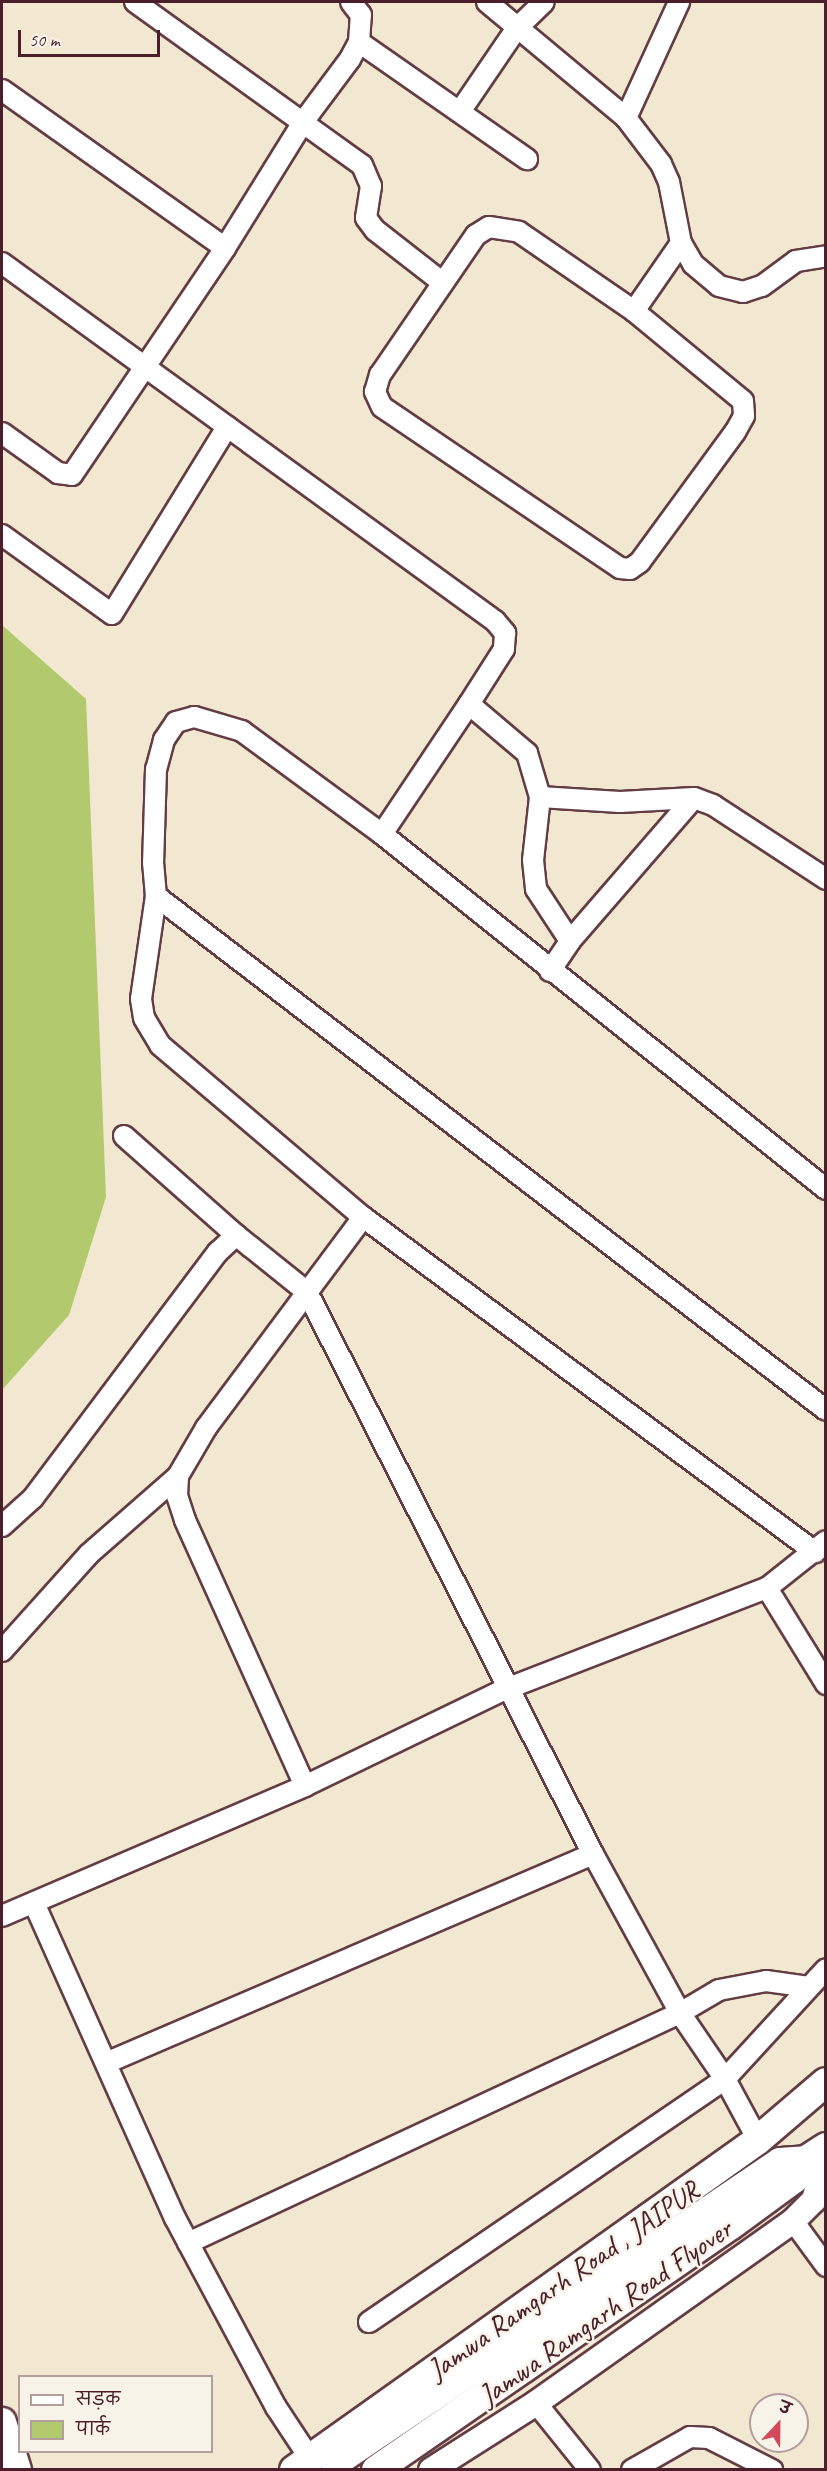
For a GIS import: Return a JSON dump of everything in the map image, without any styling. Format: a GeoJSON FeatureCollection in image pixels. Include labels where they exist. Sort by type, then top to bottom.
{"type":"FeatureCollection","features":[{"type":"Feature","properties":{"kind":"highway","name":"Jamwa Ramgarh Road , JAIPUR"},"geometry":{"type":"LineString","coordinates":[[310,2465],[758,2140],[825,2082]]}},
{"type":"Feature","properties":{"kind":"highway"},"geometry":{"type":"LineString","coordinates":[[310,2465],[727,2213],[780,2162],[819,2155]]}},
{"type":"Feature","properties":{"kind":"highway","name":"Jamwa Ramgarh Road Flyover"},"geometry":{"type":"LineString","coordinates":[[376,2469],[727,2213]]}},
{"type":"Feature","properties":{"kind":"highway"},"geometry":{"type":"LineString","coordinates":[[2,2422],[17,2469]]}},
{"type":"Feature","properties":{"kind":"main road"},"geometry":{"type":"LineString","coordinates":[[431,2469],[536,2403],[793,2221],[814,2200],[819,2155]]}},
{"type":"Feature","properties":{"kind":"street"},"geometry":{"type":"LineString","coordinates":[[135,2],[362,165],[371,186],[366,218],[375,230],[443,283]]}},
{"type":"Feature","properties":{"kind":"street"},"geometry":{"type":"LineString","coordinates":[[2,433],[58,473],[72,475],[225,248],[303,122],[359,42],[361,15],[351,2]]}},
{"type":"Feature","properties":{"kind":"street"},"geometry":{"type":"LineString","coordinates":[[487,2],[626,118],[661,165],[669,182],[681,243],[693,264],[719,286],[743,292],[762,286],[796,261],[823,250]]}},
{"type":"Feature","properties":{"kind":"street"},"geometry":{"type":"LineString","coordinates":[[461,110],[517,28],[544,2]]}},
{"type":"Feature","properties":{"kind":"street"},"geometry":{"type":"LineString","coordinates":[[626,118],[679,2]]}},
{"type":"Feature","properties":{"kind":"street"},"geometry":{"type":"LineString","coordinates":[[359,42],[461,110],[527,159]]}},
{"type":"Feature","properties":{"kind":"street"},"geometry":{"type":"LineString","coordinates":[[2,90],[225,248]]}},
{"type":"Feature","properties":{"kind":"street"},"geometry":{"type":"LineString","coordinates":[[489,227],[519,232],[634,311],[736,392],[743,401],[744,416],[640,562],[630,569],[620,567],[382,407],[375,393],[380,375],[443,283],[476,235],[489,227]]}},
{"type":"Feature","properties":{"kind":"street"},"geometry":{"type":"LineString","coordinates":[[634,311],[681,243]]}},
{"type":"Feature","properties":{"kind":"street"},"geometry":{"type":"LineString","coordinates":[[2,263],[495,621],[505,633],[504,649],[382,834]]}},
{"type":"Feature","properties":{"kind":"street"},"geometry":{"type":"LineString","coordinates":[[2,535],[112,614],[227,427]]}},
{"type":"Feature","properties":{"kind":"street"},"geometry":{"type":"LineString","coordinates":[[469,704],[527,753],[540,797],[533,860],[536,889],[547,912],[570,941]]}},
{"type":"Feature","properties":{"kind":"street"},"geometry":{"type":"LineString","coordinates":[[2,1916],[305,1786],[506,1689],[767,1588],[820,1546],[363,1217],[160,1045],[150,1030],[141,999],[156,897],[153,862],[156,769],[164,740],[176,722],[194,717],[242,731],[382,834],[550,971],[825,1189]]}},
{"type":"Feature","properties":{"kind":"street"},"geometry":{"type":"LineString","coordinates":[[540,797],[620,802],[694,798],[713,805],[825,879]]}},
{"type":"Feature","properties":{"kind":"street"},"geometry":{"type":"LineString","coordinates":[[550,971],[570,941],[694,798]]}},
{"type":"Feature","properties":{"kind":"street"},"geometry":{"type":"LineString","coordinates":[[156,897],[825,1410]]}},
{"type":"Feature","properties":{"kind":"street"},"geometry":{"type":"LineString","coordinates":[[124,1136],[236,1235],[307,1293],[506,1689],[593,1854],[680,2013],[725,2079],[758,2140]]}},
{"type":"Feature","properties":{"kind":"street"},"geometry":{"type":"LineString","coordinates":[[2,1651],[89,1554],[178,1476],[206,1428],[363,1217]]}},
{"type":"Feature","properties":{"kind":"street"},"geometry":{"type":"LineString","coordinates":[[2,1526],[33,1497],[207,1266],[236,1235]]}},
{"type":"Feature","properties":{"kind":"street"},"geometry":{"type":"LineString","coordinates":[[178,1476],[177,1496],[185,1520],[305,1786]]}},
{"type":"Feature","properties":{"kind":"street"},"geometry":{"type":"LineString","coordinates":[[767,1588],[825,1684]]}},
{"type":"Feature","properties":{"kind":"street"},"geometry":{"type":"LineString","coordinates":[[106,2063],[593,1854]]}},
{"type":"Feature","properties":{"kind":"street"},"geometry":{"type":"LineString","coordinates":[[34,1903],[188,2243],[276,2407],[310,2465]]}},
{"type":"Feature","properties":{"kind":"street"},"geometry":{"type":"LineString","coordinates":[[369,2322],[725,2079],[825,1969]]}},
{"type":"Feature","properties":{"kind":"street"},"geometry":{"type":"LineString","coordinates":[[188,2243],[680,2013],[719,1990],[766,1981],[809,1987]]}},
{"type":"Feature","properties":{"kind":"street"},"geometry":{"type":"LineString","coordinates":[[793,2221],[825,2266]]}},
{"type":"Feature","properties":{"kind":"street"},"geometry":{"type":"LineString","coordinates":[[536,2403],[590,2469]]}},
{"type":"Feature","properties":{"kind":"street"},"geometry":{"type":"LineString","coordinates":[[632,2469],[690,2437],[709,2438],[772,2469]]}},
{"type":"Feature","properties":{"kind":"green space"},"geometry":{"type":"Polygon","coordinates":[[[2,625],[86,699],[106,1197],[69,1315],[2,1390],[2,625]]]}}]}
